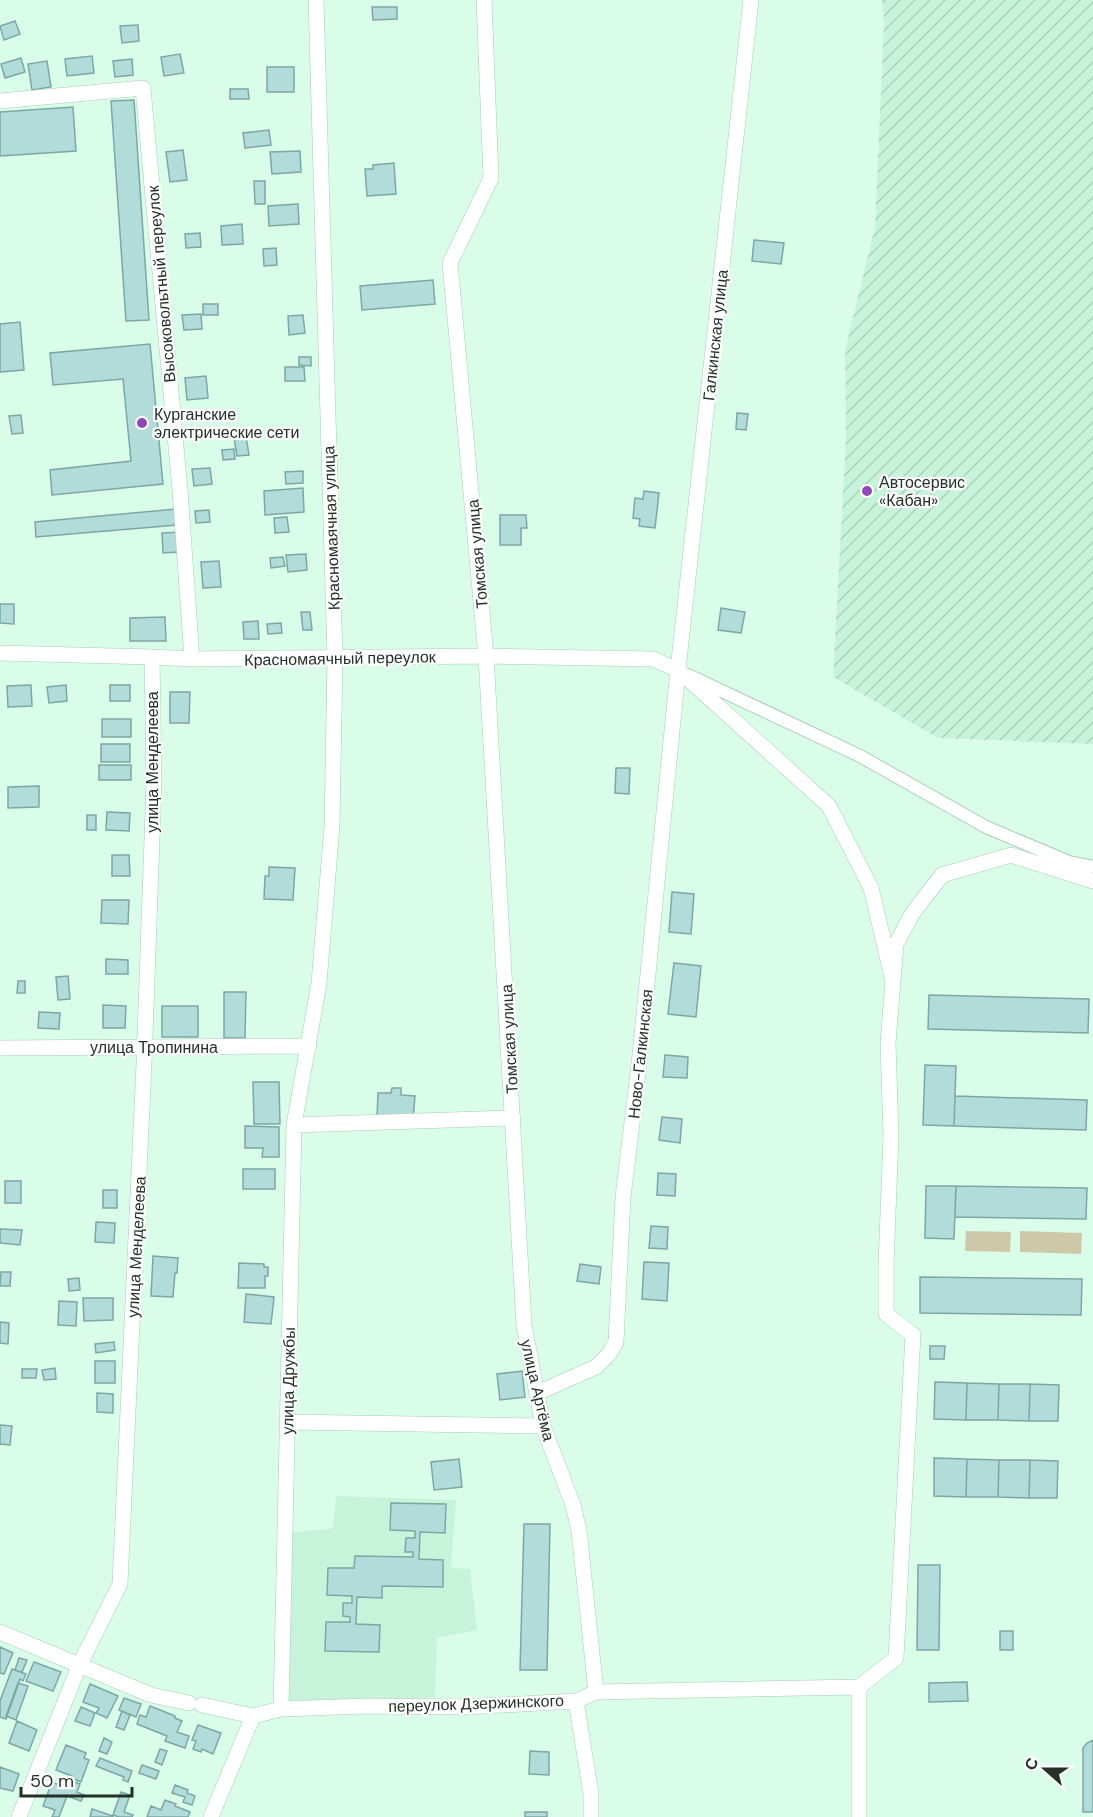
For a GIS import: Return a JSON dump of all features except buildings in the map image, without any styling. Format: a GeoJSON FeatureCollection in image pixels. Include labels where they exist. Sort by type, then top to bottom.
{"type":"FeatureCollection","features":[{"type":"Feature","properties":{"kind":"street","name":"Красномаячная улица"},"geometry":{"type":"LineString","coordinates":[[308,1051],[319,982],[332,826],[334,658],[316,0]]}},
{"type":"Feature","properties":{"kind":"street","name":"Томская улица"},"geometry":{"type":"LineString","coordinates":[[484,0],[491,178],[450,263],[486,656],[513,1118]]}},
{"type":"Feature","properties":{"kind":"street","name":"Галкинская улица"},"geometry":{"type":"LineString","coordinates":[[678,670],[751,0]]}},
{"type":"Feature","properties":{"kind":"street","name":"Высоковольтный переулок"},"geometry":{"type":"LineString","coordinates":[[0,101],[142,88],[170,376],[192,659]]}},
{"type":"Feature","properties":{"kind":"street","name":"Красномаячный переулок"},"geometry":{"type":"LineString","coordinates":[[0,653],[192,659],[486,656],[653,659],[678,670]]}},
{"type":"Feature","properties":{"kind":"street","name":"улица Менделеева"},"geometry":{"type":"LineString","coordinates":[[19,1817],[79,1666],[120,1584],[145,1047],[154,783],[152,657]]}},
{"type":"Feature","properties":{"kind":"street"},"geometry":{"type":"LineString","coordinates":[[678,670],[860,756],[986,827],[1069,862],[1093,867]]}},
{"type":"Feature","properties":{"kind":"street"},"geometry":{"type":"LineString","coordinates":[[678,670],[829,806],[871,888],[892,981]]}},
{"type":"Feature","properties":{"kind":"street","name":"Ново-Галкинская"},"geometry":{"type":"LineString","coordinates":[[537,1393],[596,1367],[609,1354],[616,1342],[623,1197],[640,1053],[678,670]]}},
{"type":"Feature","properties":{"kind":"street"},"geometry":{"type":"LineString","coordinates":[[859,1817],[859,1687],[896,1658],[913,1335],[886,1314],[891,1136],[888,1042],[896,944],[912,914],[942,874],[1011,855],[1093,881]]}},
{"type":"Feature","properties":{"kind":"street","name":"улица Тропинина"},"geometry":{"type":"LineString","coordinates":[[0,1048],[145,1047],[308,1051]]}},
{"type":"Feature","properties":{"kind":"street","name":"улица Дружбы"},"geometry":{"type":"LineString","coordinates":[[281,1709],[294,1125],[308,1051]]}},
{"type":"Feature","properties":{"kind":"street"},"geometry":{"type":"LineString","coordinates":[[294,1125],[513,1118]]}},
{"type":"Feature","properties":{"kind":"street","name":"улица Артёма"},"geometry":{"type":"LineString","coordinates":[[513,1118],[524,1325],[543,1426],[573,1505],[579,1530],[596,1692]]}},
{"type":"Feature","properties":{"kind":"street"},"geometry":{"type":"LineString","coordinates":[[288,1422],[543,1426]]}},
{"type":"Feature","properties":{"kind":"street","name":"переулок Дзержинского"},"geometry":{"type":"LineString","coordinates":[[0,1632],[151,1695],[253,1716],[281,1709],[366,1706],[466,1707],[576,1701],[596,1692],[859,1687]]}},
{"type":"Feature","properties":{"kind":"street"},"geometry":{"type":"LineString","coordinates":[[576,1701],[591,1794],[591,1817]]}},
{"type":"Feature","properties":{"kind":"street"},"geometry":{"type":"LineString","coordinates":[[211,1817],[253,1716]]}},
{"type":"Feature","properties":{"kind":"shaded area"},"geometry":{"type":"Polygon","coordinates":[[[882,0],[1093,0],[1093,744],[938,738],[833,677],[846,438],[845,350],[875,227],[884,22],[882,0]]]}},
{"type":"Feature","properties":{"kind":"shaded area"},"geometry":{"type":"Polygon","coordinates":[[[966,1231],[1011,1232],[1010,1252],[965,1251],[966,1231]]]}},
{"type":"Feature","properties":{"kind":"shaded area"},"geometry":{"type":"Polygon","coordinates":[[[1020,1231],[1082,1233],[1081,1254],[1020,1252],[1020,1231]]]}},
{"type":"Feature","properties":{"kind":"shaded area"},"geometry":{"type":"Polygon","coordinates":[[[336,1496],[456,1500],[451,1568],[470,1569],[477,1630],[437,1638],[435,1697],[291,1705],[286,1693],[288,1533],[333,1528],[336,1496]]]}},
{"type":"Feature","properties":{"kind":"place","name":"Курганские электрические сети"},"geometry":{"type":"Point","coordinates":[142,423]}},
{"type":"Feature","properties":{"kind":"place","name":"Автосервис «Кабан»"},"geometry":{"type":"Point","coordinates":[867,491]}}]}
